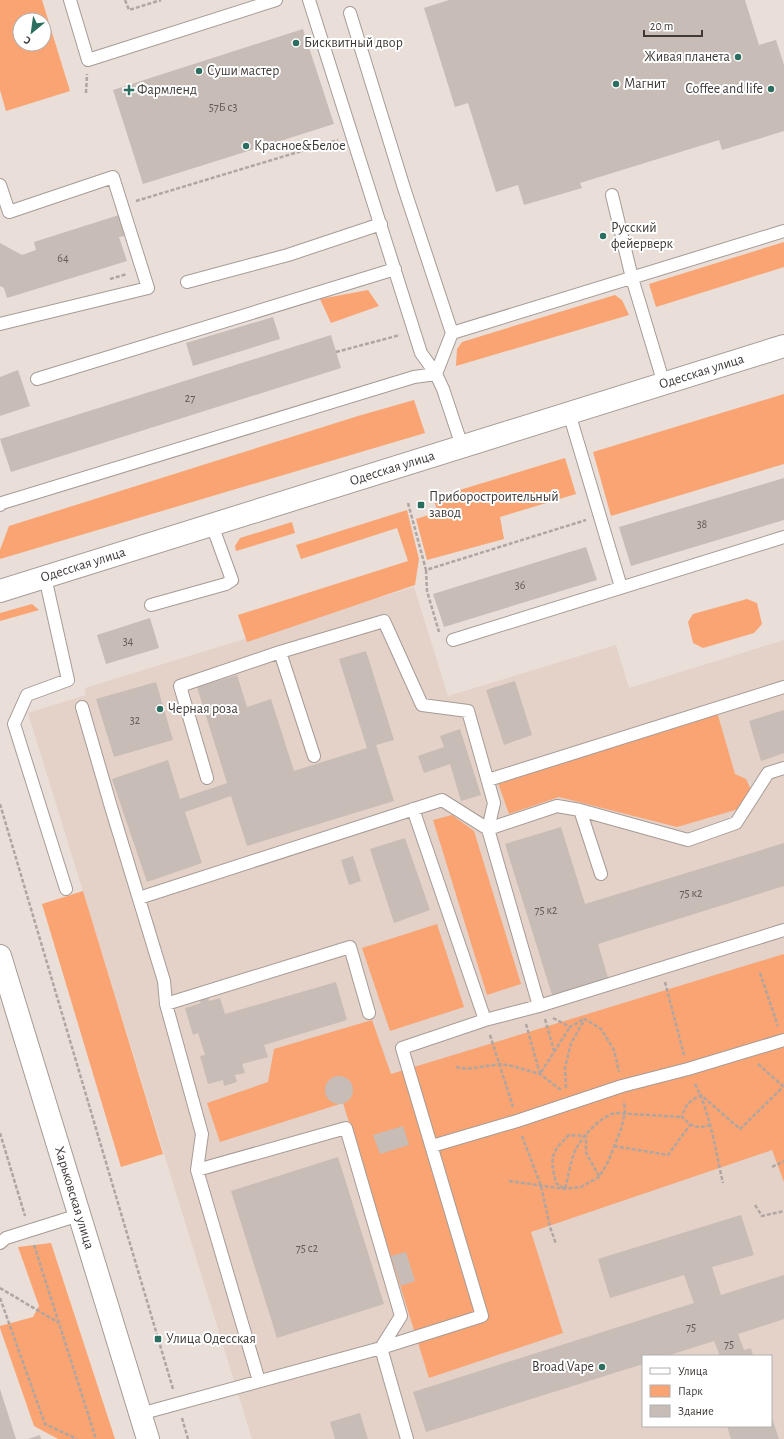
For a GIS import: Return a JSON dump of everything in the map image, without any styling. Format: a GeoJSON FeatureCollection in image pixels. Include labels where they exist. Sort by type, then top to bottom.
{"type":"FeatureCollection","features":[{"type":"Feature","properties":{"kind":"street","name":"Одесская улица"},"geometry":{"type":"LineString","coordinates":[[0,591],[784,346]]}},
{"type":"Feature","properties":{"kind":"street","name":"Харьковская улица"},"geometry":{"type":"LineString","coordinates":[[0,956],[148,1439]]}},
{"type":"Feature","properties":{"kind":"lane"},"geometry":{"type":"LineString","coordinates":[[70,0],[88,60],[276,0]]}},
{"type":"Feature","properties":{"kind":"lane"},"geometry":{"type":"LineString","coordinates":[[309,0],[421,353],[436,374],[445,395],[462,446]]}},
{"type":"Feature","properties":{"kind":"lane"},"geometry":{"type":"LineString","coordinates":[[350,13],[404,188],[452,333],[436,374]]}},
{"type":"Feature","properties":{"kind":"lane"},"geometry":{"type":"LineString","coordinates":[[0,185],[10,212],[113,177],[148,288],[0,324]]}},
{"type":"Feature","properties":{"kind":"lane"},"geometry":{"type":"LineString","coordinates":[[612,195],[632,278],[664,384]]}},
{"type":"Feature","properties":{"kind":"lane"},"geometry":{"type":"LineString","coordinates":[[187,282],[288,255],[380,224]]}},
{"type":"Feature","properties":{"kind":"lane"},"geometry":{"type":"LineString","coordinates":[[452,333],[784,231]]}},
{"type":"Feature","properties":{"kind":"lane"},"geometry":{"type":"LineString","coordinates":[[37,379],[395,268]]}},
{"type":"Feature","properties":{"kind":"lane"},"geometry":{"type":"LineString","coordinates":[[0,502],[414,377],[436,374]]}},
{"type":"Feature","properties":{"kind":"lane"},"geometry":{"type":"LineString","coordinates":[[569,413],[621,587]]}},
{"type":"Feature","properties":{"kind":"lane"},"geometry":{"type":"LineString","coordinates":[[151,605],[226,584],[232,580],[212,525]]}},
{"type":"Feature","properties":{"kind":"lane"},"geometry":{"type":"LineString","coordinates":[[453,640],[784,537]]}},
{"type":"Feature","properties":{"kind":"lane"},"geometry":{"type":"LineString","coordinates":[[45,577],[68,680],[27,695],[14,724],[66,889]]}},
{"type":"Feature","properties":{"kind":"lane"},"geometry":{"type":"LineString","coordinates":[[208,778],[180,686],[280,652],[384,621],[422,705],[468,711],[494,803],[488,829],[540,1006]]}},
{"type":"Feature","properties":{"kind":"lane"},"geometry":{"type":"LineString","coordinates":[[280,652],[314,756]]}},
{"type":"Feature","properties":{"kind":"lane"},"geometry":{"type":"LineString","coordinates":[[488,780],[784,687]]}},
{"type":"Feature","properties":{"kind":"lane"},"geometry":{"type":"LineString","coordinates":[[82,707],[164,981],[166,1004],[202,1134],[197,1170],[259,1381]]}},
{"type":"Feature","properties":{"kind":"lane"},"geometry":{"type":"LineString","coordinates":[[488,829],[557,806],[580,810],[688,840],[736,823],[768,773],[784,768]]}},
{"type":"Feature","properties":{"kind":"lane"},"geometry":{"type":"LineString","coordinates":[[139,898],[442,800],[488,829]]}},
{"type":"Feature","properties":{"kind":"lane"},"geometry":{"type":"LineString","coordinates":[[413,809],[485,1020]]}},
{"type":"Feature","properties":{"kind":"lane"},"geometry":{"type":"LineString","coordinates":[[580,810],[601,874]]}},
{"type":"Feature","properties":{"kind":"lane"},"geometry":{"type":"LineString","coordinates":[[140,1414],[381,1348],[482,1316],[402,1048],[485,1020],[540,1006],[784,930]]}},
{"type":"Feature","properties":{"kind":"lane"},"geometry":{"type":"LineString","coordinates":[[166,1004],[350,947],[369,1013]]}},
{"type":"Feature","properties":{"kind":"lane"},"geometry":{"type":"LineString","coordinates":[[432,1146],[517,1121],[622,1086],[688,1069],[784,1041]]}},
{"type":"Feature","properties":{"kind":"lane"},"geometry":{"type":"LineString","coordinates":[[197,1170],[346,1128],[401,1316],[381,1348],[407,1439]]}},
{"type":"Feature","properties":{"kind":"lane"},"geometry":{"type":"LineString","coordinates":[[0,1243],[6,1238],[79,1215]]}},
{"type":"Feature","properties":{"kind":"path"},"geometry":{"type":"LineString","coordinates":[[125,0],[129,10],[161,0]]}},
{"type":"Feature","properties":{"kind":"path"},"geometry":{"type":"LineString","coordinates":[[122,205],[352,135]]}},
{"type":"Feature","properties":{"kind":"path"},"geometry":{"type":"LineString","coordinates":[[336,352],[401,334]]}},
{"type":"Feature","properties":{"kind":"path"},"geometry":{"type":"LineString","coordinates":[[408,503],[426,570],[427,591],[439,634],[453,640]]}},
{"type":"Feature","properties":{"kind":"path"},"geometry":{"type":"LineString","coordinates":[[426,570],[599,516]]}},
{"type":"Feature","properties":{"kind":"path"},"geometry":{"type":"LineString","coordinates":[[0,804],[188,1439]]}},
{"type":"Feature","properties":{"kind":"path"},"geometry":{"type":"LineString","coordinates":[[760,973],[784,1041]]}},
{"type":"Feature","properties":{"kind":"path"},"geometry":{"type":"LineString","coordinates":[[522,1010],[540,1074]]}},
{"type":"Feature","properties":{"kind":"path"},"geometry":{"type":"LineString","coordinates":[[554,1051],[543,1014],[570,1026]]}},
{"type":"Feature","properties":{"kind":"path"},"geometry":{"type":"LineString","coordinates":[[540,1074],[570,1026],[585,1019]]}},
{"type":"Feature","properties":{"kind":"path"},"geometry":{"type":"LineString","coordinates":[[682,1117],[684,1108],[692,1099],[701,1095],[740,1129],[784,1087],[744,1052]]}},
{"type":"Feature","properties":{"kind":"path"},"geometry":{"type":"LineString","coordinates":[[456,1067],[467,1069],[500,1064],[540,1074],[566,1094]]}},
{"type":"Feature","properties":{"kind":"path"},"geometry":{"type":"LineString","coordinates":[[586,1136],[569,1135],[553,1152],[551,1165],[556,1182],[565,1189],[576,1148],[597,1124],[608,1115],[616,1113],[682,1117],[690,1125],[701,1128],[711,1125]]}},
{"type":"Feature","properties":{"kind":"path"},"geometry":{"type":"LineString","coordinates":[[614,1146],[668,1155],[690,1125]]}},
{"type":"Feature","properties":{"kind":"path"},"geometry":{"type":"LineString","coordinates":[[0,1133],[29,1230],[96,1439]]}},
{"type":"Feature","properties":{"kind":"path"},"geometry":{"type":"LineString","coordinates":[[586,1136],[586,1153],[599,1177]]}},
{"type":"Feature","properties":{"kind":"path"},"geometry":{"type":"LineString","coordinates":[[772,1168],[784,1162]]}},
{"type":"Feature","properties":{"kind":"path"},"geometry":{"type":"LineString","coordinates":[[755,1205],[762,1216],[784,1211]]}},
{"type":"Feature","properties":{"kind":"path"},"geometry":{"type":"LineString","coordinates":[[0,1288],[59,1323]]}},
{"type":"Feature","properties":{"kind":"path"},"geometry":{"type":"LineString","coordinates":[[0,1298],[45,1424],[77,1439]]}},
{"type":"Feature","properties":{"kind":"shaded area"},"geometry":{"type":"Polygon","coordinates":[[[414,587],[448,696],[616,645],[629,688],[784,640],[784,1439],[252,1439],[28,713],[86,695],[85,688],[414,587]]]}},
{"type":"Feature","properties":{"kind":"green space"},"geometry":{"type":"Polygon","coordinates":[[[0,0],[42,0],[46,12],[12,12],[12,52],[52,52],[52,32],[70,91],[6,111],[0,90],[0,0]]]}},
{"type":"Feature","properties":{"kind":"green space"},"geometry":{"type":"Polygon","coordinates":[[[784,242],[784,267],[656,307],[649,284],[784,242]]]}},
{"type":"Feature","properties":{"kind":"green space"},"geometry":{"type":"Polygon","coordinates":[[[368,290],[379,306],[331,323],[320,299],[368,290]]]}},
{"type":"Feature","properties":{"kind":"green space"},"geometry":{"type":"Polygon","coordinates":[[[615,295],[622,300],[629,315],[456,366],[457,349],[462,342],[615,295]]]}},
{"type":"Feature","properties":{"kind":"green space"},"geometry":{"type":"Polygon","coordinates":[[[784,394],[784,464],[611,516],[593,452],[784,394]]]}},
{"type":"Feature","properties":{"kind":"green space"},"geometry":{"type":"Polygon","coordinates":[[[414,400],[425,433],[0,559],[0,550],[9,526],[358,416],[414,400]]]}},
{"type":"Feature","properties":{"kind":"green space"},"geometry":{"type":"Polygon","coordinates":[[[565,458],[576,494],[500,517],[504,539],[427,560],[416,519],[438,512],[433,498],[565,458]]]}},
{"type":"Feature","properties":{"kind":"green space"},"geometry":{"type":"Polygon","coordinates":[[[407,510],[419,559],[415,585],[247,642],[238,615],[408,561],[397,528],[301,559],[296,545],[407,510]]]}},
{"type":"Feature","properties":{"kind":"green space"},"geometry":{"type":"Polygon","coordinates":[[[292,522],[295,533],[236,551],[235,546],[240,538],[292,522]]]}},
{"type":"Feature","properties":{"kind":"green space"},"geometry":{"type":"Polygon","coordinates":[[[747,599],[757,603],[762,624],[754,633],[703,648],[693,643],[688,622],[693,614],[747,599]]]}},
{"type":"Feature","properties":{"kind":"green space"},"geometry":{"type":"Polygon","coordinates":[[[32,604],[39,610],[0,621],[0,613],[32,604]]]}},
{"type":"Feature","properties":{"kind":"green space"},"geometry":{"type":"Polygon","coordinates":[[[717,712],[735,774],[746,779],[752,792],[742,808],[677,827],[559,797],[509,814],[497,780],[717,712]]]}},
{"type":"Feature","properties":{"kind":"green space"},"geometry":{"type":"Polygon","coordinates":[[[452,815],[474,831],[521,984],[487,995],[433,820],[452,815]]]}},
{"type":"Feature","properties":{"kind":"green space"},"geometry":{"type":"Polygon","coordinates":[[[83,891],[163,1154],[121,1167],[42,904],[83,891]]]}},
{"type":"Feature","properties":{"kind":"green space"},"geometry":{"type":"Polygon","coordinates":[[[437,924],[464,1007],[390,1031],[362,948],[437,924]]]}},
{"type":"Feature","properties":{"kind":"green space"},"geometry":{"type":"Polygon","coordinates":[[[784,954],[784,1182],[772,1150],[531,1232],[563,1333],[429,1378],[343,1103],[220,1142],[207,1103],[268,1082],[274,1049],[372,1020],[391,1074],[784,954]]]}},
{"type":"Feature","properties":{"kind":"green space"},"geometry":{"type":"Polygon","coordinates":[[[51,1243],[115,1439],[58,1439],[34,1426],[0,1328],[0,1326],[33,1317],[39,1306],[18,1247],[51,1243]]]}},
{"type":"Feature","properties":{"kind":"building","name":"Магнит"},"geometry":{"type":"Polygon","coordinates":[[[449,0],[745,0],[759,45],[776,40],[784,65],[784,131],[722,150],[719,140],[580,183],[582,188],[524,205],[518,185],[496,192],[468,103],[455,107],[424,8],[449,0]]]}},
{"type":"Feature","properties":{"kind":"building"},"geometry":{"type":"Polygon","coordinates":[[[303,29],[334,124],[143,184],[113,90],[303,29]]]}},
{"type":"Feature","properties":{"kind":"building"},"geometry":{"type":"Polygon","coordinates":[[[119,215],[125,236],[119,237],[127,261],[7,298],[4,288],[0,286],[0,243],[22,255],[36,250],[34,242],[119,215]]]}},
{"type":"Feature","properties":{"kind":"building"},"geometry":{"type":"Polygon","coordinates":[[[273,317],[280,339],[193,366],[186,343],[273,317]]]}},
{"type":"Feature","properties":{"kind":"building"},"geometry":{"type":"Polygon","coordinates":[[[331,335],[341,368],[11,472],[0,439],[331,335]]]}},
{"type":"Feature","properties":{"kind":"building"},"geometry":{"type":"Polygon","coordinates":[[[18,370],[30,406],[0,416],[0,377],[18,370]]]}},
{"type":"Feature","properties":{"kind":"building"},"geometry":{"type":"Polygon","coordinates":[[[784,478],[784,520],[631,566],[619,527],[784,478]]]}},
{"type":"Feature","properties":{"kind":"building"},"geometry":{"type":"Polygon","coordinates":[[[586,547],[597,580],[444,627],[433,594],[586,547]]]}},
{"type":"Feature","properties":{"kind":"building"},"geometry":{"type":"Polygon","coordinates":[[[150,618],[159,648],[106,664],[97,635],[150,618]]]}},
{"type":"Feature","properties":{"kind":"building"},"geometry":{"type":"Polygon","coordinates":[[[366,651],[394,740],[376,745],[394,801],[247,846],[231,796],[185,812],[202,863],[147,882],[112,779],[168,760],[180,799],[227,783],[197,687],[237,675],[247,707],[271,699],[294,771],[367,748],[339,659],[366,651]]]}},
{"type":"Feature","properties":{"kind":"building"},"geometry":{"type":"Polygon","coordinates":[[[515,681],[532,735],[504,745],[486,690],[515,681]]]}},
{"type":"Feature","properties":{"kind":"building"},"geometry":{"type":"Polygon","coordinates":[[[156,682],[173,740],[114,757],[96,699],[156,682]]]}},
{"type":"Feature","properties":{"kind":"building"},"geometry":{"type":"Polygon","coordinates":[[[784,710],[784,753],[761,761],[749,721],[784,710]]]}},
{"type":"Feature","properties":{"kind":"building"},"geometry":{"type":"Polygon","coordinates":[[[460,729],[481,795],[461,801],[450,764],[424,773],[418,756],[444,747],[440,736],[460,729]]]}},
{"type":"Feature","properties":{"kind":"building"},"geometry":{"type":"Polygon","coordinates":[[[561,827],[585,904],[784,843],[784,886],[598,944],[608,978],[552,995],[505,844],[561,827]]]}},
{"type":"Feature","properties":{"kind":"building"},"geometry":{"type":"Polygon","coordinates":[[[405,838],[430,910],[394,923],[370,849],[405,838]]]}},
{"type":"Feature","properties":{"kind":"building"},"geometry":{"type":"Polygon","coordinates":[[[353,856],[361,881],[349,885],[341,860],[353,856]]]}},
{"type":"Feature","properties":{"kind":"building"},"geometry":{"type":"Polygon","coordinates":[[[336,982],[347,1020],[264,1045],[268,1057],[242,1064],[245,1073],[235,1075],[237,1082],[224,1086],[223,1080],[208,1084],[200,1056],[205,1055],[198,1033],[193,1035],[185,1008],[201,1003],[199,999],[208,996],[209,1001],[220,998],[225,1014],[336,982]]]}},
{"type":"Feature","properties":{"kind":"building"},"geometry":{"type":"Polygon","coordinates":[[[339,1076],[349,1080],[353,1090],[349,1100],[339,1104],[329,1100],[325,1090],[329,1080],[339,1076]]]}},
{"type":"Feature","properties":{"kind":"building"},"geometry":{"type":"Polygon","coordinates":[[[403,1126],[409,1145],[380,1154],[373,1135],[403,1126]]]}},
{"type":"Feature","properties":{"kind":"building"},"geometry":{"type":"Polygon","coordinates":[[[338,1157],[384,1304],[277,1338],[231,1191],[338,1157]]]}},
{"type":"Feature","properties":{"kind":"building"},"geometry":{"type":"Polygon","coordinates":[[[741,1215],[754,1255],[712,1267],[721,1295],[784,1275],[784,1319],[738,1334],[744,1350],[751,1348],[753,1355],[720,1355],[714,1341],[670,1355],[642,1355],[642,1364],[426,1432],[413,1392],[694,1303],[684,1275],[610,1298],[598,1259],[741,1215]]]}},
{"type":"Feature","properties":{"kind":"building"},"geometry":{"type":"Polygon","coordinates":[[[406,1252],[415,1281],[401,1286],[391,1256],[406,1252]]]}},
{"type":"Feature","properties":{"kind":"building"},"geometry":{"type":"Polygon","coordinates":[[[0,1389],[16,1439],[0,1439],[0,1389]]]}},
{"type":"Feature","properties":{"kind":"building"},"geometry":{"type":"Polygon","coordinates":[[[360,1413],[368,1439],[335,1439],[330,1422],[360,1413]]]}},
{"type":"Feature","properties":{"kind":"building"},"geometry":{"type":"Polygon","coordinates":[[[772,1418],[779,1439],[731,1439],[727,1427],[772,1427],[772,1418]]]}},
{"type":"Feature","properties":{"kind":"building"},"geometry":{"type":"Polygon","coordinates":[[[40,1435],[41,1439],[28,1439],[40,1435]]]}},
{"type":"Feature","properties":{"kind":"place","name":"Бисквитный двор"},"geometry":{"type":"Point","coordinates":[296,43]}},
{"type":"Feature","properties":{"kind":"place","name":"Живая планета"},"geometry":{"type":"Point","coordinates":[738,57]}},
{"type":"Feature","properties":{"kind":"place","name":"Суши мастер"},"geometry":{"type":"Point","coordinates":[199,71]}},
{"type":"Feature","properties":{"kind":"place","name":"Магнит"},"geometry":{"type":"Point","coordinates":[616,84]}},
{"type":"Feature","properties":{"kind":"place","name":"Coffee and life"},"geometry":{"type":"Point","coordinates":[771,89]}},
{"type":"Feature","properties":{"kind":"place","name":"Фармленд"},"geometry":{"type":"Point","coordinates":[129,90]}},
{"type":"Feature","properties":{"kind":"place","name":"Красное&Белое"},"geometry":{"type":"Point","coordinates":[246,146]}},
{"type":"Feature","properties":{"kind":"place","name":"Русский фейерверк"},"geometry":{"type":"Point","coordinates":[603,236]}},
{"type":"Feature","properties":{"kind":"place","name":"Приборостроительный завод"},"geometry":{"type":"Point","coordinates":[421,505]}},
{"type":"Feature","properties":{"kind":"place","name":"Черная роза"},"geometry":{"type":"Point","coordinates":[160,709]}},
{"type":"Feature","properties":{"kind":"place","name":"Улица Одесская"},"geometry":{"type":"Point","coordinates":[158,1339]}},
{"type":"Feature","properties":{"kind":"place","name":"Broad Vape"},"geometry":{"type":"Point","coordinates":[602,1367]}}]}
